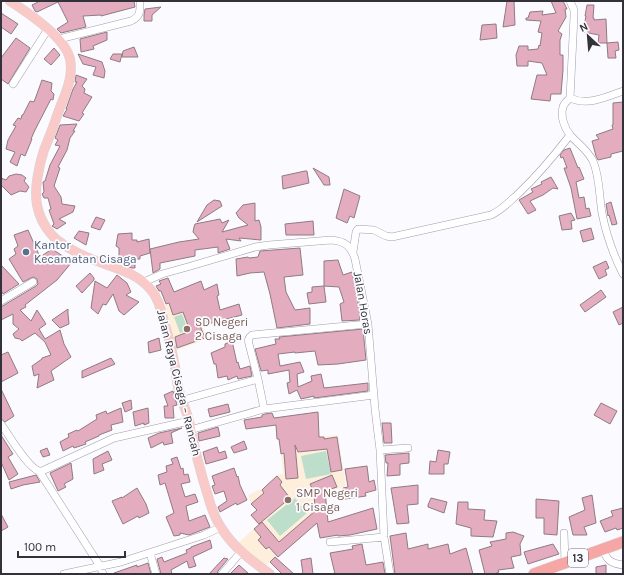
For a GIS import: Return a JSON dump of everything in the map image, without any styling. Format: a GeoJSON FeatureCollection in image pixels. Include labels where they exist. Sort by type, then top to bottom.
{"type":"FeatureCollection","features":[{"type":"Feature","properties":{"kind":"highway","name":"13"},"geometry":{"type":"LineString","coordinates":[[534,574],[623,542]]}},
{"type":"Feature","properties":{"kind":"main road","name":"Jalan Raya Cisaga – Rancah"},"geometry":{"type":"LineString","coordinates":[[10,1],[48,29],[67,50],[70,59],[70,77],[68,87],[42,157],[37,175],[37,204],[45,225],[51,235],[69,248],[88,258],[116,267],[135,276],[151,289],[160,306],[170,343],[178,388],[183,400],[211,506],[221,528],[241,552],[270,574]]}},
{"type":"Feature","properties":{"kind":"street"},"geometry":{"type":"LineString","coordinates":[[58,39],[132,21],[140,14],[140,1]]}},
{"type":"Feature","properties":{"kind":"street"},"geometry":{"type":"LineString","coordinates":[[570,1],[574,10],[570,98],[562,107],[562,115],[564,124],[570,136],[585,148],[594,165],[600,188],[602,212],[606,232],[623,274]]}},
{"type":"Feature","properties":{"kind":"street"},"geometry":{"type":"LineString","coordinates":[[13,84],[48,29]]}},
{"type":"Feature","properties":{"kind":"street"},"geometry":{"type":"LineString","coordinates":[[570,98],[584,101],[601,98],[623,91]]}},
{"type":"Feature","properties":{"kind":"street"},"geometry":{"type":"LineString","coordinates":[[353,252],[356,232],[358,229],[374,230],[386,236],[392,237],[491,215],[499,211],[528,185],[570,136]]}},
{"type":"Feature","properties":{"kind":"street"},"geometry":{"type":"LineString","coordinates":[[144,282],[162,274],[261,246],[338,240],[348,245],[353,252]]}},
{"type":"Feature","properties":{"kind":"street","name":"Jalan Horas"},"geometry":{"type":"LineString","coordinates":[[353,252],[368,324],[380,450],[384,537],[390,574]]}},
{"type":"Feature","properties":{"kind":"street"},"geometry":{"type":"LineString","coordinates":[[1,301],[32,282]]}},
{"type":"Feature","properties":{"kind":"street"},"geometry":{"type":"LineString","coordinates":[[264,409],[248,340],[249,337],[252,335],[368,324]]}},
{"type":"Feature","properties":{"kind":"street"},"geometry":{"type":"LineString","coordinates":[[183,400],[258,380]]}},
{"type":"Feature","properties":{"kind":"street"},"geometry":{"type":"LineString","coordinates":[[39,471],[42,471],[114,438],[189,425],[264,409],[374,395]]}},
{"type":"Feature","properties":{"kind":"street"},"geometry":{"type":"LineString","coordinates":[[1,424],[26,459],[36,470],[39,471],[100,566],[103,574]]}},
{"type":"Feature","properties":{"kind":"street"},"geometry":{"type":"LineString","coordinates":[[380,450],[408,448]]}},
{"type":"Feature","properties":{"kind":"street"},"geometry":{"type":"LineString","coordinates":[[64,574],[121,562],[221,528]]}},
{"type":"Feature","properties":{"kind":"street"},"geometry":{"type":"LineString","coordinates":[[564,534],[565,562]]}},
{"type":"Feature","properties":{"kind":"street"},"geometry":{"type":"LineString","coordinates":[[330,542],[384,537]]}},
{"type":"Feature","properties":{"kind":"street"},"geometry":{"type":"LineString","coordinates":[[602,550],[610,562],[623,565]]}},
{"type":"Feature","properties":{"kind":"street"},"geometry":{"type":"LineString","coordinates":[[222,574],[241,552]]}},
{"type":"Feature","properties":{"kind":"street"},"geometry":{"type":"LineString","coordinates":[[150,553],[156,574]]}},
{"type":"Feature","properties":{"kind":"shaded area","name":"SD Negeri 2 Cisaga"},"geometry":{"type":"Polygon","coordinates":[[[191,296],[207,339],[174,351],[163,306],[191,296]]]}},
{"type":"Feature","properties":{"kind":"shaded area","name":"SMP Negeri 1 Cisaga"},"geometry":{"type":"Polygon","coordinates":[[[338,435],[346,486],[326,493],[328,522],[318,523],[265,567],[237,544],[258,525],[250,516],[257,510],[251,504],[248,495],[265,487],[277,475],[283,474],[280,441],[338,435]]]}},
{"type":"Feature","properties":{"kind":"green space"},"geometry":{"type":"Polygon","coordinates":[[[182,314],[188,330],[180,333],[174,317],[182,314]]]}},
{"type":"Feature","properties":{"kind":"green space"},"geometry":{"type":"Polygon","coordinates":[[[326,451],[331,474],[306,479],[301,456],[326,451]]]}},
{"type":"Feature","properties":{"kind":"green space"},"geometry":{"type":"Polygon","coordinates":[[[295,498],[307,513],[280,536],[267,520],[295,498]]]}},
{"type":"Feature","properties":{"kind":"building"},"geometry":{"type":"Polygon","coordinates":[[[40,1],[134,1],[135,7],[101,16],[83,16],[86,27],[61,33],[57,29],[68,22],[58,2],[37,12],[32,5],[40,1]]]}},
{"type":"Feature","properties":{"kind":"building"},"geometry":{"type":"Polygon","coordinates":[[[507,1],[514,1],[515,25],[503,27],[507,1]]]}},
{"type":"Feature","properties":{"kind":"building"},"geometry":{"type":"Polygon","coordinates":[[[551,1],[563,1],[567,9],[565,9],[566,17],[558,31],[562,34],[560,40],[560,55],[563,55],[561,94],[551,94],[550,101],[531,99],[537,75],[547,75],[542,63],[528,61],[528,66],[517,66],[516,55],[519,46],[528,46],[528,50],[538,49],[539,45],[540,46],[542,33],[538,32],[541,21],[526,20],[526,18],[528,18],[530,12],[543,11],[542,15],[556,13],[551,1]]]}},
{"type":"Feature","properties":{"kind":"building"},"geometry":{"type":"Polygon","coordinates":[[[587,5],[594,5],[594,20],[606,19],[607,43],[598,43],[599,35],[583,32],[587,5]]]}},
{"type":"Feature","properties":{"kind":"building"},"geometry":{"type":"Polygon","coordinates":[[[161,7],[152,15],[152,21],[144,21],[145,9],[161,7]]]}},
{"type":"Feature","properties":{"kind":"building"},"geometry":{"type":"Polygon","coordinates":[[[1,13],[18,24],[11,34],[1,27],[1,13]]]}},
{"type":"Feature","properties":{"kind":"building"},"geometry":{"type":"Polygon","coordinates":[[[496,24],[497,38],[480,40],[482,25],[496,24]]]}},
{"type":"Feature","properties":{"kind":"building"},"geometry":{"type":"Polygon","coordinates":[[[107,32],[107,40],[93,46],[94,49],[81,52],[80,39],[107,32]]]}},
{"type":"Feature","properties":{"kind":"building"},"geometry":{"type":"Polygon","coordinates":[[[16,38],[30,48],[8,84],[1,79],[1,58],[16,38]]]}},
{"type":"Feature","properties":{"kind":"building"},"geometry":{"type":"Polygon","coordinates":[[[618,42],[619,50],[615,51],[616,58],[608,58],[607,43],[618,42]]]}},
{"type":"Feature","properties":{"kind":"building"},"geometry":{"type":"Polygon","coordinates":[[[134,47],[138,57],[122,57],[123,51],[134,47]]]}},
{"type":"Feature","properties":{"kind":"building"},"geometry":{"type":"Polygon","coordinates":[[[54,48],[60,55],[51,65],[44,59],[54,48]]]}},
{"type":"Feature","properties":{"kind":"building"},"geometry":{"type":"Polygon","coordinates":[[[78,54],[102,62],[105,71],[104,78],[93,75],[96,67],[83,64],[78,54]]]}},
{"type":"Feature","properties":{"kind":"building"},"geometry":{"type":"Polygon","coordinates":[[[113,54],[122,54],[120,62],[110,59],[113,54]]]}},
{"type":"Feature","properties":{"kind":"building"},"geometry":{"type":"Polygon","coordinates":[[[76,75],[87,79],[82,86],[85,89],[84,93],[92,97],[79,121],[63,116],[77,82],[75,82],[76,75]]]}},
{"type":"Feature","properties":{"kind":"building"},"geometry":{"type":"Polygon","coordinates":[[[42,80],[52,83],[51,91],[54,94],[53,100],[51,99],[35,130],[25,156],[21,154],[17,166],[10,162],[15,152],[6,149],[8,140],[16,126],[13,125],[18,118],[21,119],[30,101],[34,102],[42,80]]]}},
{"type":"Feature","properties":{"kind":"building"},"geometry":{"type":"Polygon","coordinates":[[[623,102],[623,151],[611,154],[611,157],[598,160],[592,141],[599,139],[596,135],[613,129],[613,103],[623,102]]]}},
{"type":"Feature","properties":{"kind":"building"},"geometry":{"type":"Polygon","coordinates":[[[77,124],[73,131],[75,131],[70,138],[67,150],[58,167],[60,168],[54,186],[61,197],[62,204],[75,206],[73,212],[59,219],[66,223],[57,229],[52,226],[54,224],[49,210],[51,209],[48,198],[44,198],[42,194],[44,192],[43,182],[45,181],[50,165],[60,146],[55,145],[58,140],[55,138],[60,125],[77,124]]]}},
{"type":"Feature","properties":{"kind":"building"},"geometry":{"type":"Polygon","coordinates":[[[570,148],[584,179],[576,182],[579,198],[584,197],[586,209],[589,208],[591,216],[577,219],[571,188],[564,168],[567,168],[563,157],[561,158],[560,155],[564,150],[570,148]]]}},
{"type":"Feature","properties":{"kind":"building"},"geometry":{"type":"Polygon","coordinates":[[[313,168],[329,177],[330,185],[324,185],[313,168]]]}},
{"type":"Feature","properties":{"kind":"building"},"geometry":{"type":"Polygon","coordinates":[[[307,171],[309,183],[283,189],[282,176],[307,171]]]}},
{"type":"Feature","properties":{"kind":"building"},"geometry":{"type":"Polygon","coordinates":[[[16,174],[22,175],[26,178],[24,181],[29,187],[26,192],[20,191],[11,195],[1,185],[1,178],[6,180],[9,176],[16,174]]]}},
{"type":"Feature","properties":{"kind":"building"},"geometry":{"type":"Polygon","coordinates":[[[551,177],[558,189],[553,188],[530,201],[536,210],[528,214],[519,200],[533,192],[531,189],[542,184],[541,182],[551,177]]]}},
{"type":"Feature","properties":{"kind":"building"},"geometry":{"type":"Polygon","coordinates":[[[344,189],[360,196],[354,218],[350,216],[347,223],[336,218],[344,189]]]}},
{"type":"Feature","properties":{"kind":"building"},"geometry":{"type":"Polygon","coordinates":[[[214,200],[220,201],[222,206],[197,222],[207,205],[214,200]]]}},
{"type":"Feature","properties":{"kind":"building"},"geometry":{"type":"Polygon","coordinates":[[[611,202],[617,224],[612,225],[609,215],[608,216],[606,204],[611,202]]]}},
{"type":"Feature","properties":{"kind":"building"},"geometry":{"type":"Polygon","coordinates":[[[255,203],[255,221],[259,220],[261,227],[261,240],[239,238],[241,241],[226,239],[230,249],[218,253],[218,247],[195,250],[195,256],[160,263],[160,269],[153,273],[150,249],[199,239],[193,232],[195,224],[220,219],[222,223],[229,220],[222,232],[248,225],[239,218],[236,213],[243,205],[255,203]]]}},
{"type":"Feature","properties":{"kind":"building"},"geometry":{"type":"Polygon","coordinates":[[[571,213],[575,220],[571,221],[572,229],[562,230],[559,216],[571,213]]]}},
{"type":"Feature","properties":{"kind":"building"},"geometry":{"type":"Polygon","coordinates":[[[96,217],[105,220],[100,230],[91,227],[96,217]]]}},
{"type":"Feature","properties":{"kind":"building"},"geometry":{"type":"Polygon","coordinates":[[[313,221],[314,235],[286,235],[285,224],[313,221]]]}},
{"type":"Feature","properties":{"kind":"building"},"geometry":{"type":"Polygon","coordinates":[[[591,228],[594,239],[583,242],[580,231],[591,228]]]}},
{"type":"Feature","properties":{"kind":"building"},"geometry":{"type":"Polygon","coordinates":[[[28,230],[40,257],[52,249],[72,262],[57,280],[25,305],[26,307],[20,310],[31,321],[37,310],[46,324],[39,329],[45,339],[60,330],[64,344],[71,357],[51,371],[54,380],[37,388],[39,374],[34,376],[32,366],[42,358],[51,355],[45,342],[35,333],[22,341],[15,338],[13,334],[19,329],[13,324],[13,314],[1,320],[1,307],[38,284],[37,279],[33,277],[23,282],[9,259],[16,254],[14,249],[18,246],[14,235],[28,230]]]}},
{"type":"Feature","properties":{"kind":"building"},"geometry":{"type":"Polygon","coordinates":[[[79,231],[89,233],[86,245],[74,238],[79,231]]]}},
{"type":"Feature","properties":{"kind":"building"},"geometry":{"type":"Polygon","coordinates":[[[132,233],[132,240],[137,240],[137,242],[149,239],[150,253],[140,256],[140,259],[135,259],[135,268],[129,267],[130,256],[119,257],[119,248],[116,246],[118,234],[132,233]]]}},
{"type":"Feature","properties":{"kind":"building"},"geometry":{"type":"Polygon","coordinates":[[[300,248],[303,275],[284,277],[286,292],[295,310],[310,308],[310,324],[277,328],[264,272],[237,276],[236,259],[258,257],[260,251],[300,248]]]}},
{"type":"Feature","properties":{"kind":"building"},"geometry":{"type":"Polygon","coordinates":[[[338,260],[343,275],[352,272],[360,320],[342,321],[340,304],[344,302],[339,287],[324,286],[324,261],[338,260]]]}},
{"type":"Feature","properties":{"kind":"building"},"geometry":{"type":"Polygon","coordinates":[[[606,261],[609,268],[605,270],[607,275],[599,279],[593,267],[606,261]]]}},
{"type":"Feature","properties":{"kind":"building"},"geometry":{"type":"Polygon","coordinates":[[[1,265],[19,284],[3,294],[1,290],[1,265]]]}},
{"type":"Feature","properties":{"kind":"building"},"geometry":{"type":"Polygon","coordinates":[[[90,273],[94,280],[82,293],[76,286],[90,273]]]}},
{"type":"Feature","properties":{"kind":"building"},"geometry":{"type":"Polygon","coordinates":[[[117,275],[127,283],[131,292],[126,295],[139,302],[124,315],[119,311],[113,294],[106,305],[103,304],[98,314],[91,308],[95,281],[107,288],[117,275]]]}},
{"type":"Feature","properties":{"kind":"building"},"geometry":{"type":"Polygon","coordinates":[[[168,278],[174,292],[201,281],[204,290],[217,284],[219,295],[217,296],[220,310],[239,304],[242,315],[200,326],[205,338],[177,348],[175,337],[190,331],[183,312],[173,315],[169,303],[166,304],[161,291],[159,291],[156,286],[161,284],[159,281],[168,278]]]}},
{"type":"Feature","properties":{"kind":"building"},"geometry":{"type":"Polygon","coordinates":[[[324,286],[326,302],[309,304],[307,293],[312,292],[312,287],[324,286]]]}},
{"type":"Feature","properties":{"kind":"building"},"geometry":{"type":"Polygon","coordinates":[[[601,290],[606,297],[585,312],[580,305],[601,290]]]}},
{"type":"Feature","properties":{"kind":"building"},"geometry":{"type":"Polygon","coordinates":[[[623,307],[623,323],[619,325],[613,312],[623,307]]]}},
{"type":"Feature","properties":{"kind":"building"},"geometry":{"type":"Polygon","coordinates":[[[68,309],[69,324],[60,328],[52,320],[68,309]]]}},
{"type":"Feature","properties":{"kind":"building"},"geometry":{"type":"Polygon","coordinates":[[[363,329],[366,360],[318,365],[315,351],[278,354],[280,366],[300,362],[304,372],[297,374],[298,387],[312,381],[311,376],[321,374],[324,388],[368,383],[368,391],[314,398],[314,396],[301,399],[297,390],[289,394],[287,383],[290,382],[289,370],[268,374],[268,370],[261,371],[255,349],[276,344],[275,339],[280,339],[279,337],[363,329]]]}},
{"type":"Feature","properties":{"kind":"building"},"geometry":{"type":"Polygon","coordinates":[[[159,338],[161,350],[149,353],[148,342],[159,338]]]}},
{"type":"Feature","properties":{"kind":"building"},"geometry":{"type":"Polygon","coordinates":[[[232,341],[237,363],[238,362],[240,369],[250,366],[252,376],[238,379],[237,376],[228,380],[227,376],[218,378],[216,364],[214,364],[211,353],[225,347],[225,344],[232,341]]]}},
{"type":"Feature","properties":{"kind":"building"},"geometry":{"type":"Polygon","coordinates":[[[8,352],[18,373],[1,382],[1,355],[8,352]]]}},
{"type":"Feature","properties":{"kind":"building"},"geometry":{"type":"Polygon","coordinates":[[[111,358],[115,364],[82,378],[82,371],[111,358]]]}},
{"type":"Feature","properties":{"kind":"building"},"geometry":{"type":"Polygon","coordinates":[[[1,389],[14,416],[5,422],[1,419],[1,389]]]}},
{"type":"Feature","properties":{"kind":"building"},"geometry":{"type":"Polygon","coordinates":[[[173,391],[177,405],[173,406],[174,418],[165,418],[164,406],[168,406],[164,395],[173,391]]]}},
{"type":"Feature","properties":{"kind":"building"},"geometry":{"type":"Polygon","coordinates":[[[131,400],[132,409],[125,412],[122,403],[131,400]]]}},
{"type":"Feature","properties":{"kind":"building"},"geometry":{"type":"Polygon","coordinates":[[[601,403],[617,411],[610,424],[594,415],[601,403]]]}},
{"type":"Feature","properties":{"kind":"building"},"geometry":{"type":"Polygon","coordinates":[[[228,404],[230,412],[210,417],[208,409],[228,404]]]}},
{"type":"Feature","properties":{"kind":"building"},"geometry":{"type":"Polygon","coordinates":[[[121,408],[123,422],[111,425],[112,430],[85,442],[86,444],[74,448],[73,446],[63,451],[60,442],[69,437],[68,434],[77,430],[78,431],[97,419],[96,415],[106,411],[107,414],[121,408]]]}},
{"type":"Feature","properties":{"kind":"building"},"geometry":{"type":"Polygon","coordinates":[[[148,408],[149,423],[135,426],[133,412],[148,408]]]}},
{"type":"Feature","properties":{"kind":"building"},"geometry":{"type":"Polygon","coordinates":[[[318,412],[319,437],[324,437],[324,439],[337,437],[342,470],[331,472],[327,449],[298,452],[295,445],[298,478],[286,479],[284,453],[281,454],[279,439],[277,439],[276,425],[246,429],[244,420],[262,417],[262,415],[272,413],[274,418],[318,412]]]}},
{"type":"Feature","properties":{"kind":"building"},"geometry":{"type":"Polygon","coordinates":[[[382,423],[391,423],[392,443],[384,443],[382,423]]]}},
{"type":"Feature","properties":{"kind":"building"},"geometry":{"type":"Polygon","coordinates":[[[218,427],[220,436],[199,441],[198,433],[218,427]]]}},
{"type":"Feature","properties":{"kind":"building"},"geometry":{"type":"Polygon","coordinates":[[[182,428],[171,433],[173,443],[164,445],[163,442],[151,448],[148,438],[159,433],[182,428]]]}},
{"type":"Feature","properties":{"kind":"building"},"geometry":{"type":"Polygon","coordinates":[[[1,435],[13,454],[8,457],[18,474],[9,480],[1,462],[1,435]]]}},
{"type":"Feature","properties":{"kind":"building"},"geometry":{"type":"Polygon","coordinates":[[[244,441],[247,449],[234,453],[231,447],[244,441]]]}},
{"type":"Feature","properties":{"kind":"building"},"geometry":{"type":"Polygon","coordinates":[[[217,447],[219,453],[225,451],[227,458],[206,464],[203,452],[217,447]]]}},
{"type":"Feature","properties":{"kind":"building"},"geometry":{"type":"Polygon","coordinates":[[[47,448],[50,455],[43,457],[40,451],[47,448]]]}},
{"type":"Feature","properties":{"kind":"building"},"geometry":{"type":"Polygon","coordinates":[[[438,450],[450,452],[448,464],[444,464],[444,474],[429,474],[430,461],[436,462],[438,450]]]}},
{"type":"Feature","properties":{"kind":"building"},"geometry":{"type":"Polygon","coordinates":[[[108,451],[112,460],[102,464],[104,470],[94,474],[93,459],[108,451]]]}},
{"type":"Feature","properties":{"kind":"building"},"geometry":{"type":"Polygon","coordinates":[[[409,453],[409,463],[400,464],[400,475],[387,476],[388,463],[386,463],[385,455],[409,453]]]}},
{"type":"Feature","properties":{"kind":"building"},"geometry":{"type":"Polygon","coordinates":[[[177,457],[181,469],[183,468],[184,475],[188,474],[190,482],[181,484],[185,497],[195,494],[198,502],[186,506],[189,521],[205,515],[210,527],[189,535],[180,533],[180,535],[174,536],[166,517],[174,513],[165,483],[160,485],[158,475],[167,472],[166,466],[173,464],[171,459],[177,457]]]}},
{"type":"Feature","properties":{"kind":"building"},"geometry":{"type":"Polygon","coordinates":[[[71,463],[73,479],[64,484],[66,487],[58,491],[50,473],[71,463]]]}},
{"type":"Feature","properties":{"kind":"building"},"geometry":{"type":"Polygon","coordinates":[[[367,466],[369,482],[374,480],[376,490],[365,493],[366,496],[345,499],[343,488],[348,487],[345,469],[367,466]]]}},
{"type":"Feature","properties":{"kind":"building"},"geometry":{"type":"Polygon","coordinates":[[[234,468],[247,500],[237,505],[236,503],[220,512],[218,507],[227,501],[224,491],[215,494],[212,486],[215,485],[212,476],[234,468]]]}},
{"type":"Feature","properties":{"kind":"building"},"geometry":{"type":"Polygon","coordinates":[[[36,475],[40,482],[11,489],[9,482],[36,475]]]}},
{"type":"Feature","properties":{"kind":"building"},"geometry":{"type":"Polygon","coordinates":[[[332,475],[337,487],[325,491],[328,522],[373,508],[377,529],[350,535],[320,538],[317,523],[278,557],[269,547],[266,549],[258,540],[261,537],[254,529],[262,522],[279,542],[315,511],[314,492],[310,484],[332,475]]]}},
{"type":"Feature","properties":{"kind":"building"},"geometry":{"type":"Polygon","coordinates":[[[277,476],[282,482],[280,485],[290,498],[259,524],[251,515],[257,510],[251,504],[264,493],[262,490],[277,476]]]}},
{"type":"Feature","properties":{"kind":"building"},"geometry":{"type":"Polygon","coordinates":[[[418,485],[418,504],[407,505],[409,523],[397,524],[391,488],[418,485]]]}},
{"type":"Feature","properties":{"kind":"building"},"geometry":{"type":"Polygon","coordinates":[[[137,488],[149,513],[139,518],[138,516],[123,524],[112,501],[122,498],[137,488]]]}},
{"type":"Feature","properties":{"kind":"building"},"geometry":{"type":"Polygon","coordinates":[[[592,495],[596,523],[584,527],[587,535],[573,535],[569,517],[585,510],[582,498],[592,495]]]}},
{"type":"Feature","properties":{"kind":"building"},"geometry":{"type":"Polygon","coordinates":[[[431,498],[447,502],[444,513],[428,507],[431,498]]]}},
{"type":"Feature","properties":{"kind":"building"},"geometry":{"type":"Polygon","coordinates":[[[536,499],[559,501],[557,535],[544,534],[544,518],[536,518],[536,499]]]}},
{"type":"Feature","properties":{"kind":"building"},"geometry":{"type":"Polygon","coordinates":[[[458,502],[468,502],[468,509],[485,510],[484,520],[497,521],[493,537],[471,536],[471,528],[456,524],[458,502]]]}},
{"type":"Feature","properties":{"kind":"building"},"geometry":{"type":"Polygon","coordinates":[[[623,508],[623,528],[617,530],[616,528],[605,532],[600,521],[613,516],[611,511],[623,508]]]}},
{"type":"Feature","properties":{"kind":"building"},"geometry":{"type":"Polygon","coordinates":[[[1,514],[8,527],[1,531],[1,514]]]}},
{"type":"Feature","properties":{"kind":"building"},"geometry":{"type":"Polygon","coordinates":[[[513,532],[524,536],[520,544],[521,555],[511,557],[514,568],[498,570],[499,572],[494,574],[485,574],[479,550],[492,546],[490,542],[506,539],[506,533],[513,532]]]}},
{"type":"Feature","properties":{"kind":"building"},"geometry":{"type":"Polygon","coordinates":[[[406,533],[408,549],[428,544],[428,549],[448,544],[450,554],[466,548],[473,574],[395,574],[390,536],[406,533]]]}},
{"type":"Feature","properties":{"kind":"building"},"geometry":{"type":"Polygon","coordinates":[[[210,540],[212,548],[193,557],[196,566],[189,568],[187,561],[171,570],[172,574],[161,574],[157,559],[162,557],[164,562],[187,553],[186,550],[191,547],[210,540]]]}},
{"type":"Feature","properties":{"kind":"building"},"geometry":{"type":"Polygon","coordinates":[[[362,544],[366,565],[383,562],[385,574],[335,574],[330,553],[353,549],[352,546],[362,544]]]}},
{"type":"Feature","properties":{"kind":"building"},"geometry":{"type":"Polygon","coordinates":[[[553,544],[559,554],[528,564],[524,552],[553,544]]]}},
{"type":"Feature","properties":{"kind":"building"},"geometry":{"type":"Polygon","coordinates":[[[275,557],[294,574],[282,574],[270,562],[275,557]]]}},
{"type":"Feature","properties":{"kind":"building"},"geometry":{"type":"Polygon","coordinates":[[[224,558],[228,559],[217,574],[209,574],[224,558]]]}},
{"type":"Feature","properties":{"kind":"building"},"geometry":{"type":"Polygon","coordinates":[[[311,558],[313,574],[303,574],[301,560],[311,558]]]}},
{"type":"Feature","properties":{"kind":"building"},"geometry":{"type":"Polygon","coordinates":[[[148,563],[151,574],[114,574],[137,565],[137,567],[148,563]]]}},
{"type":"Feature","properties":{"kind":"building"},"geometry":{"type":"Polygon","coordinates":[[[239,565],[249,574],[230,574],[239,565]]]}},
{"type":"Feature","properties":{"kind":"building"},"geometry":{"type":"Polygon","coordinates":[[[606,565],[606,574],[596,574],[596,567],[606,565]]]}},
{"type":"Feature","properties":{"kind":"place","name":"Kantor Kecamatan Cisaga"},"geometry":{"type":"Point","coordinates":[26,252]}},
{"type":"Feature","properties":{"kind":"place","name":"SD Negeri 2 Cisaga"},"geometry":{"type":"Point","coordinates":[187,329]}},
{"type":"Feature","properties":{"kind":"place","name":"SMP Negeri 1 Cisaga"},"geometry":{"type":"Point","coordinates":[288,500]}}]}
